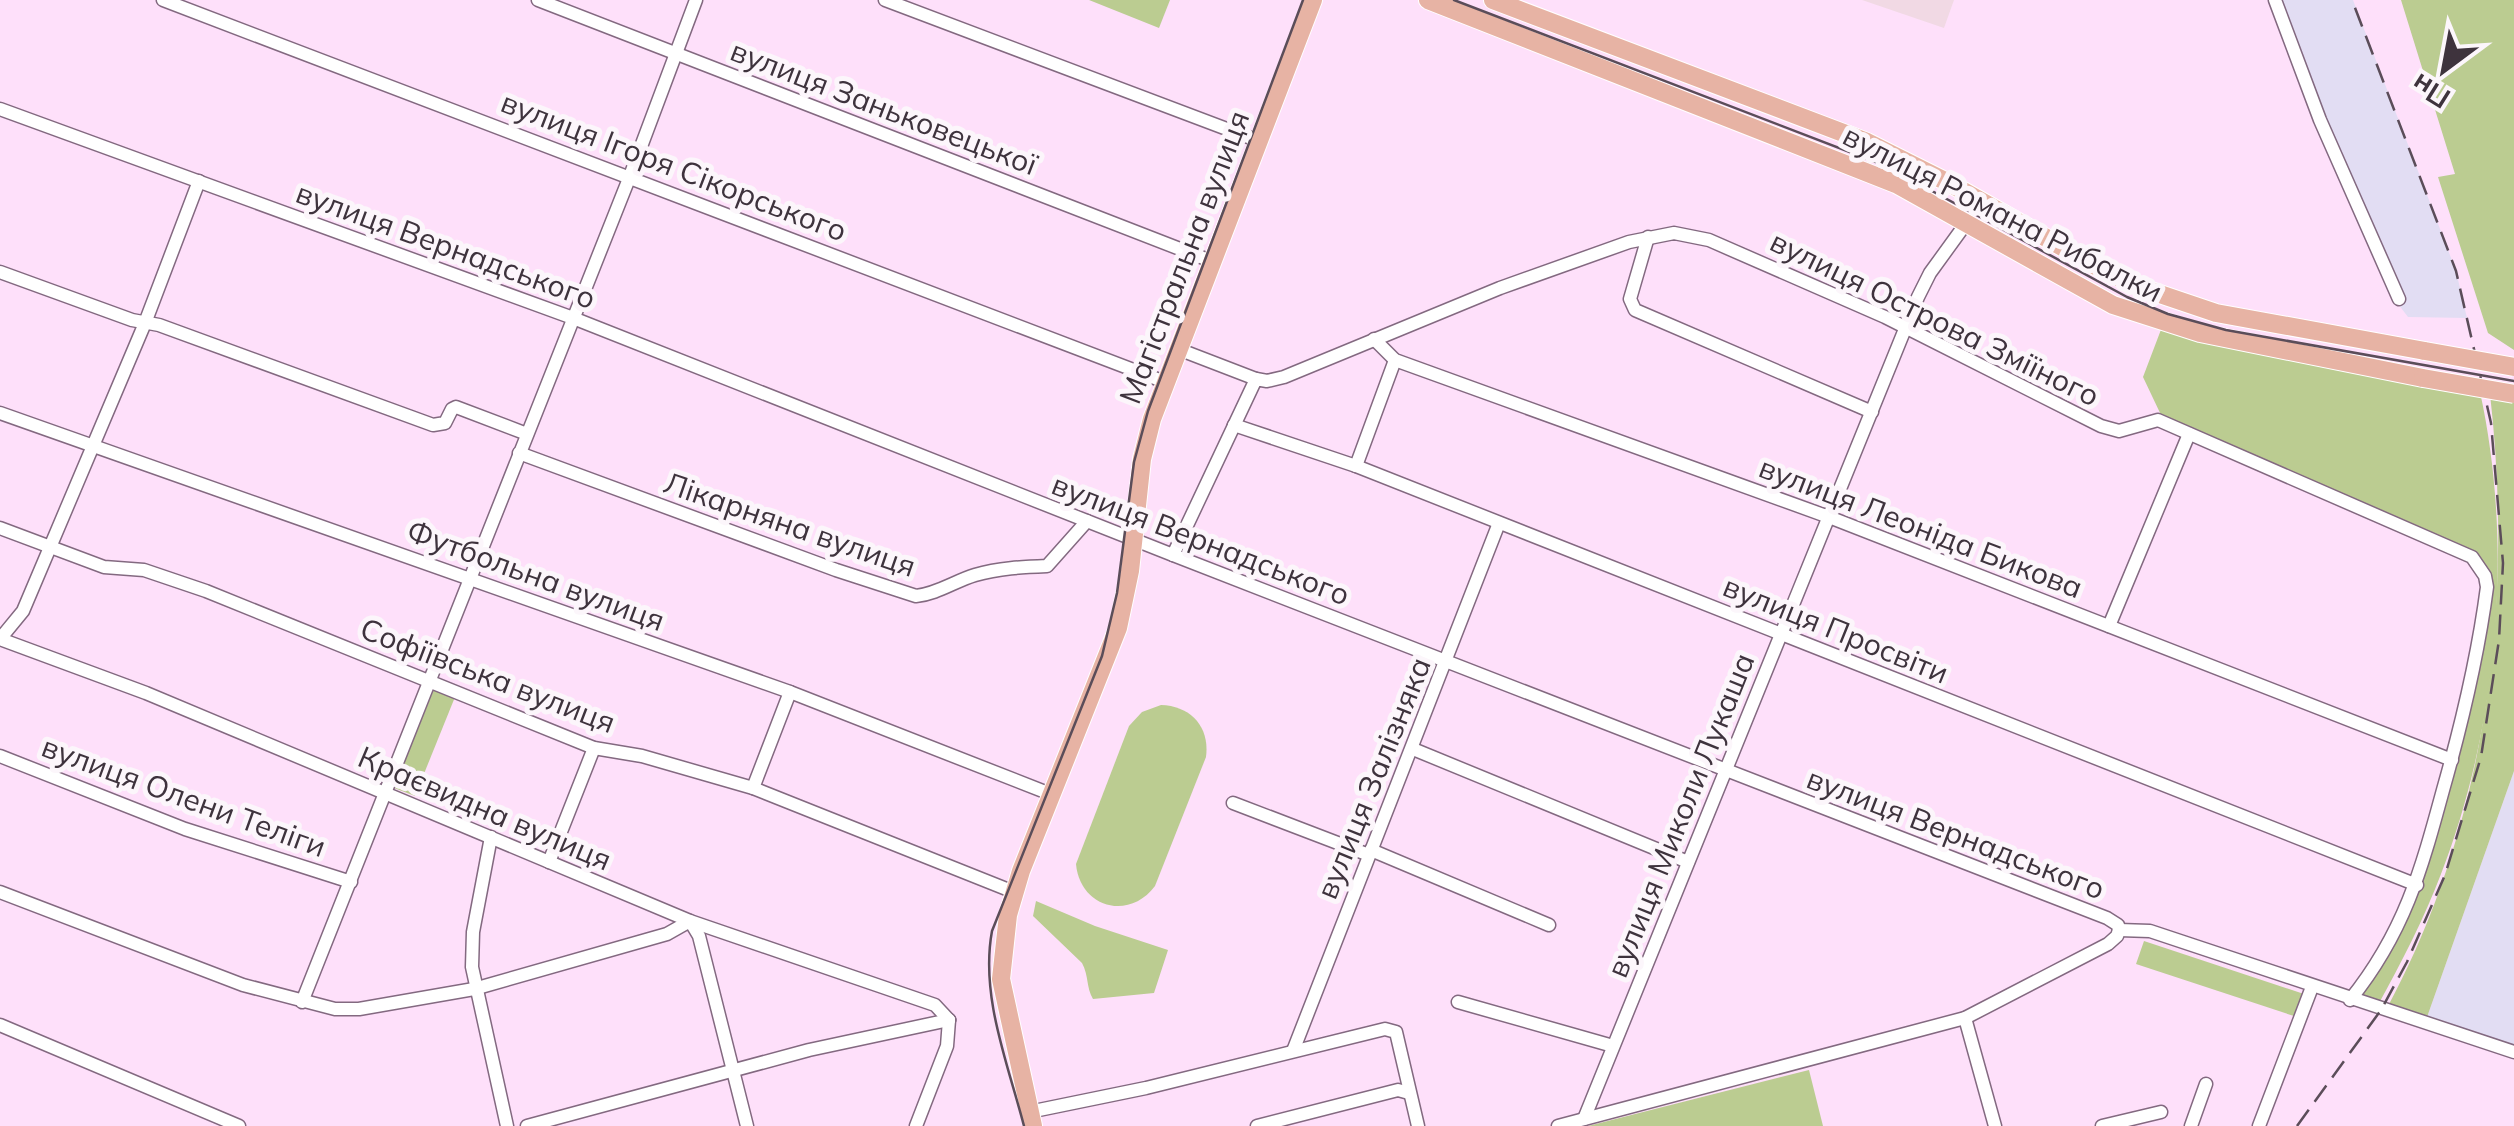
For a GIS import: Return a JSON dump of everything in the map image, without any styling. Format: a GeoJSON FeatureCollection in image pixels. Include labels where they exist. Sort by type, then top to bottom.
{"type":"FeatureCollection","features":[{"type":"Feature","properties":{"kind":"main road","name":"Магістральна вулиця"},"geometry":{"type":"LineString","coordinates":[[1031,1119],[1001,979],[1008,915],[1118,628],[1146,439],[1165,382],[1313,0]]}},
{"type":"Feature","properties":{"kind":"main road","name":"вулиця Романа Рибалки"},"geometry":{"type":"LineString","coordinates":[[1428,0],[1896,184],[2112,305],[2162,323],[2265,348],[2514,394]]}},
{"type":"Feature","properties":{"kind":"main road","name":"вулиця Романа Рибалки"},"geometry":{"type":"LineString","coordinates":[[1494,0],[1867,142],[2145,289],[2216,313],[2514,367]]}},
{"type":"Feature","properties":{"kind":"street","name":"вулиця Ігоря Сікорського"},"geometry":{"type":"LineString","coordinates":[[163,0],[1165,382]]}},
{"type":"Feature","properties":{"kind":"street","name":"вулиця Заньковецької"},"geometry":{"type":"LineString","coordinates":[[538,0],[1211,262]]}},
{"type":"Feature","properties":{"kind":"street"},"geometry":{"type":"LineString","coordinates":[[302,1002],[696,0]]}},
{"type":"Feature","properties":{"kind":"street"},"geometry":{"type":"LineString","coordinates":[[886,0],[1256,140]]}},
{"type":"Feature","properties":{"kind":"street"},"geometry":{"type":"LineString","coordinates":[[2275,0],[2320,120],[2399,299]]}},
{"type":"Feature","properties":{"kind":"street","name":"вулиця Вернадського"},"geometry":{"type":"LineString","coordinates":[[0,109],[573,318],[1173,556],[2108,918],[2119,930],[2150,931],[2514,1052]]}},
{"type":"Feature","properties":{"kind":"street"},"geometry":{"type":"LineString","coordinates":[[0,639],[23,611],[145,323],[200,181]]}},
{"type":"Feature","properties":{"kind":"street","name":"вулиця Миколи Лукаша"},"geometry":{"type":"LineString","coordinates":[[1584,1119],[1906,327],[1930,274],[1968,222]]}},
{"type":"Feature","properties":{"kind":"street","name":"вулиця Острова Зміїного"},"geometry":{"type":"LineString","coordinates":[[1256,379],[1284,377],[1489,292],[1648,237],[1674,233],[1710,240],[1906,327],[2101,426],[2120,430],[2158,420],[2461,550],[2480,567],[2487,587],[2478,653],[2452,760],[2417,885],[2388,945],[2350,1000]]}},
{"type":"Feature","properties":{"kind":"street"},"geometry":{"type":"LineString","coordinates":[[1648,237],[1630,299],[1635,310],[1872,412]]}},
{"type":"Feature","properties":{"kind":"street"},"geometry":{"type":"LineString","coordinates":[[0,272],[433,425],[444,423],[456,407],[527,434]]}},
{"type":"Feature","properties":{"kind":"street","name":"вулиця Леоніда Бикова"},"geometry":{"type":"LineString","coordinates":[[1374,339],[1395,360],[1829,517],[2452,760]]}},
{"type":"Feature","properties":{"kind":"street"},"geometry":{"type":"LineString","coordinates":[[1173,556],[1256,379],[1178,349]]}},
{"type":"Feature","properties":{"kind":"street"},"geometry":{"type":"LineString","coordinates":[[1356,466],[1395,360]]}},
{"type":"Feature","properties":{"kind":"street","name":"Футбольна вулиця"},"geometry":{"type":"LineString","coordinates":[[0,413],[790,692],[1052,795]]}},
{"type":"Feature","properties":{"kind":"street","name":"вулиця Просвіти"},"geometry":{"type":"LineString","coordinates":[[1234,425],[1356,466],[2417,885]]}},
{"type":"Feature","properties":{"kind":"street"},"geometry":{"type":"LineString","coordinates":[[2109,626],[2189,434]]}},
{"type":"Feature","properties":{"kind":"street","name":"Лікарняна вулиця"},"geometry":{"type":"LineString","coordinates":[[519,453],[916,596],[928,595],[974,575],[1047,566],[1087,521]]}},
{"type":"Feature","properties":{"kind":"street","name":"вулиця Залізняка"},"geometry":{"type":"LineString","coordinates":[[1293,1051],[1499,523]]}},
{"type":"Feature","properties":{"kind":"street","name":"Софіївська вулиця"},"geometry":{"type":"LineString","coordinates":[[0,528],[104,567],[144,570],[206,591],[594,748],[642,756],[753,788],[1014,892]]}},
{"type":"Feature","properties":{"kind":"street","name":"Краєвидна вулиця"},"geometry":{"type":"LineString","coordinates":[[0,639],[146,693],[690,921],[935,1005],[949,1020]]}},
{"type":"Feature","properties":{"kind":"street"},"geometry":{"type":"LineString","coordinates":[[753,788],[790,692]]}},
{"type":"Feature","properties":{"kind":"street"},"geometry":{"type":"LineString","coordinates":[[550,862],[594,748]]}},
{"type":"Feature","properties":{"kind":"street"},"geometry":{"type":"LineString","coordinates":[[1413,749],[1688,862]]}},
{"type":"Feature","properties":{"kind":"street","name":"вулиця Олени Теліги"},"geometry":{"type":"LineString","coordinates":[[0,756],[185,829],[351,882]]}},
{"type":"Feature","properties":{"kind":"street"},"geometry":{"type":"LineString","coordinates":[[1233,803],[1550,925]]}},
{"type":"Feature","properties":{"kind":"street"},"geometry":{"type":"LineString","coordinates":[[491,837],[472,932],[474,988],[506,1126]]}},
{"type":"Feature","properties":{"kind":"street"},"geometry":{"type":"LineString","coordinates":[[0,892],[244,986],[335,1008],[360,1009],[474,988],[667,934],[690,921],[699,936],[747,1126]]}},
{"type":"Feature","properties":{"kind":"street"},"geometry":{"type":"LineString","coordinates":[[1558,1126],[1965,1018],[2108,944],[2119,930]]}},
{"type":"Feature","properties":{"kind":"street"},"geometry":{"type":"LineString","coordinates":[[2259,1126],[2312,987]]}},
{"type":"Feature","properties":{"kind":"street"},"geometry":{"type":"LineString","coordinates":[[1458,1002],[1613,1046]]}},
{"type":"Feature","properties":{"kind":"street"},"geometry":{"type":"LineString","coordinates":[[1965,1018],[1994,1126]]}},
{"type":"Feature","properties":{"kind":"street"},"geometry":{"type":"LineString","coordinates":[[526,1126],[809,1050],[949,1020],[947,1046],[916,1126]]}},
{"type":"Feature","properties":{"kind":"street"},"geometry":{"type":"LineString","coordinates":[[0,1025],[239,1126]]}},
{"type":"Feature","properties":{"kind":"street"},"geometry":{"type":"LineString","coordinates":[[1031,1119],[1293,1051],[1392,1030],[1396,1032],[1418,1126]]}},
{"type":"Feature","properties":{"kind":"street"},"geometry":{"type":"LineString","coordinates":[[2191,1126],[2206,1084]]}},
{"type":"Feature","properties":{"kind":"street"},"geometry":{"type":"LineString","coordinates":[[1257,1126],[1390,1092],[1409,1093]]}},
{"type":"Feature","properties":{"kind":"street"},"geometry":{"type":"LineString","coordinates":[[2102,1126],[2161,1112]]}},
{"type":"Feature","properties":{"kind":"shaded area"},"geometry":{"type":"Polygon","coordinates":[[[1862,0],[1954,0],[1944,28],[1862,0]]]}},
{"type":"Feature","properties":{"kind":"shaded area"},"geometry":{"type":"Polygon","coordinates":[[[2277,0],[2353,0],[2456,271],[2467,318],[2408,317],[2395,300],[2277,0]]]}},
{"type":"Feature","properties":{"kind":"shaded area"},"geometry":{"type":"Polygon","coordinates":[[[2514,771],[2514,1048],[2426,1020],[2514,771]]]}},
{"type":"Feature","properties":{"kind":"green space"},"geometry":{"type":"Polygon","coordinates":[[[1089,0],[1170,0],[1159,28],[1089,0]]]}},
{"type":"Feature","properties":{"kind":"green space"},"geometry":{"type":"Polygon","coordinates":[[[2401,0],[2514,0],[2514,350],[2488,333],[2438,177],[2455,174],[2401,0]]]}},
{"type":"Feature","properties":{"kind":"green space"},"geometry":{"type":"Polygon","coordinates":[[[2162,327],[2480,392],[2490,451],[2498,574],[2487,698],[2476,758],[2441,874],[2378,1005],[2354,997],[2402,923],[2480,652],[2483,565],[2161,415],[2143,377],[2162,327]]]}},
{"type":"Feature","properties":{"kind":"green space"},"geometry":{"type":"Polygon","coordinates":[[[2490,394],[2514,398],[2514,771],[2426,1020],[2387,1008],[2421,937],[2449,863],[2470,788],[2485,710],[2498,552],[2490,394]]]}},
{"type":"Feature","properties":{"kind":"green space"},"geometry":{"type":"Polygon","coordinates":[[[434,689],[455,697],[415,796],[394,788],[434,689]]]}},
{"type":"Feature","properties":{"kind":"green space"},"geometry":{"type":"Polygon","coordinates":[[[1161,705],[1181,709],[1196,720],[1205,736],[1206,757],[1155,886],[1132,904],[1107,905],[1086,891],[1076,864],[1129,726],[1142,712],[1161,705]]]}},
{"type":"Feature","properties":{"kind":"green space"},"geometry":{"type":"Polygon","coordinates":[[[1036,901],[1168,950],[1154,993],[1093,999],[1082,963],[1033,916],[1036,901]]]}},
{"type":"Feature","properties":{"kind":"green space"},"geometry":{"type":"Polygon","coordinates":[[[2144,941],[2304,994],[2297,1017],[2136,964],[2144,941]]]}},
{"type":"Feature","properties":{"kind":"green space"},"geometry":{"type":"Polygon","coordinates":[[[1809,1070],[1823,1126],[1588,1126],[1809,1070]]]}},
{"type":"Feature","properties":{"kind":"tram line"},"geometry":{"type":"LineString","coordinates":[[1024,1126],[993,1005],[989,955],[992,931],[1102,656],[1117,593],[1134,462],[1148,411],[1303,0]]}},
{"type":"Feature","properties":{"kind":"tram line"},"geometry":{"type":"LineString","coordinates":[[1454,0],[1886,166],[2127,297],[2168,314],[2226,330],[2514,381]]}},
{"type":"Feature","properties":{"kind":"railway"},"geometry":{"type":"LineString","coordinates":[[2297,1126],[2381,1010],[2445,875],[2481,757],[2499,640],[2503,563],[2491,423],[2456,271],[2352,0]]}}]}
